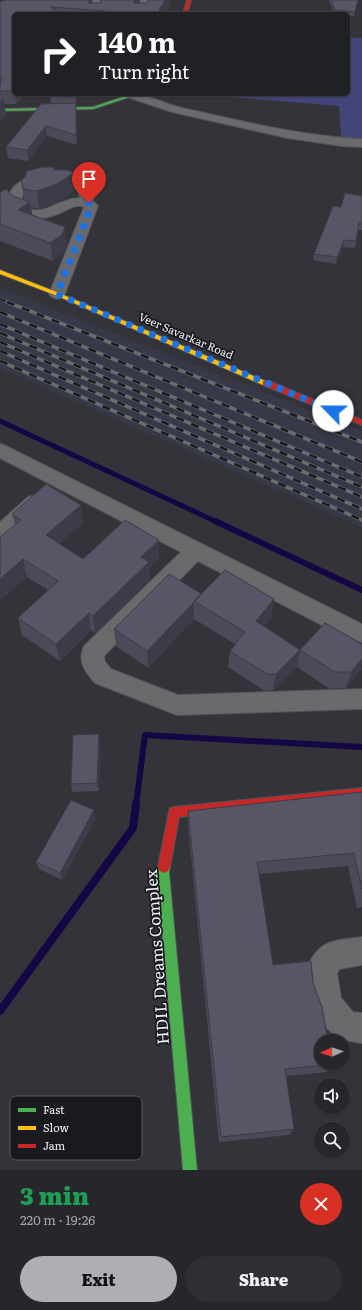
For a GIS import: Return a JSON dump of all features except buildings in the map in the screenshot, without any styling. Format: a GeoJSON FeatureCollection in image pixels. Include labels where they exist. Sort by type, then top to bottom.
{"type":"FeatureCollection","features":[{"type":"Feature","properties":{"kind":"street"},"geometry":{"type":"LineString","coordinates":[[95,12],[98,0]]}},
{"type":"Feature","properties":{"kind":"street"},"geometry":{"type":"LineString","coordinates":[[142,12],[146,0]]}},
{"type":"Feature","properties":{"kind":"street"},"geometry":{"type":"LineString","coordinates":[[186,12],[189,0]]}},
{"type":"Feature","properties":{"kind":"street"},"geometry":{"type":"LineString","coordinates":[[0,110],[93,108],[132,96]]}},
{"type":"Feature","properties":{"kind":"street"},"geometry":{"type":"LineString","coordinates":[[138,96],[176,110],[288,134],[342,142],[362,143]]}},
{"type":"Feature","properties":{"kind":"street"},"geometry":{"type":"LineString","coordinates":[[58,291],[91,206],[84,202],[70,203],[50,212],[24,212],[15,203],[14,198],[22,184],[36,178],[43,178],[68,180],[83,186],[87,198],[84,202]]}},
{"type":"Feature","properties":{"kind":"street","name":"Veer Savarkar Road"},"geometry":{"type":"LineString","coordinates":[[0,264],[58,291],[362,423]]}},
{"type":"Feature","properties":{"kind":"street","name":"Veer Savarkar Road"},"geometry":{"type":"LineString","coordinates":[[0,272],[156,326]]}},
{"type":"Feature","properties":{"kind":"street"},"geometry":{"type":"LineString","coordinates":[[0,450],[351,630],[362,633]]}},
{"type":"Feature","properties":{"kind":"street"},"geometry":{"type":"LineString","coordinates":[[0,534],[59,480]]}},
{"type":"Feature","properties":{"kind":"street"},"geometry":{"type":"LineString","coordinates":[[196,550],[92,653],[94,666],[103,676],[177,705],[362,700]]}},
{"type":"Feature","properties":{"kind":"street","name":"HDIL Dreams Complex"},"geometry":{"type":"LineString","coordinates":[[190,1170],[163,872],[174,812],[362,793]]}},
{"type":"Feature","properties":{"kind":"street"},"geometry":{"type":"LineString","coordinates":[[362,951],[333,956],[322,968],[322,985],[330,1009],[340,1020],[352,1028],[362,1028]]}},
{"type":"Feature","properties":{"kind":"shaded area"},"geometry":{"type":"Polygon","coordinates":[[[350,38],[362,38],[362,140],[341,139],[339,106],[217,96],[350,96],[350,38]]]}},
{"type":"Feature","properties":{"kind":"shaded area"},"geometry":{"type":"Polygon","coordinates":[[[0,288],[362,431],[362,527],[0,368],[0,288]]]}},
{"type":"Feature","properties":{"kind":"waterway"},"geometry":{"type":"LineString","coordinates":[[0,421],[217,522]]}},
{"type":"Feature","properties":{"kind":"waterway"},"geometry":{"type":"LineString","coordinates":[[215,521],[362,590]]}},
{"type":"Feature","properties":{"kind":"waterway"},"geometry":{"type":"LineString","coordinates":[[136,805],[145,735],[362,747]]}},
{"type":"Feature","properties":{"kind":"waterway"},"geometry":{"type":"LineString","coordinates":[[0,1011],[133,828],[136,804]]}},
{"type":"Feature","properties":{"kind":"railway"},"geometry":{"type":"LineString","coordinates":[[0,299],[10,303]]}},
{"type":"Feature","properties":{"kind":"railway"},"geometry":{"type":"LineString","coordinates":[[7,302],[362,442]]}},
{"type":"Feature","properties":{"kind":"railway"},"geometry":{"type":"LineString","coordinates":[[0,312],[362,462]]}},
{"type":"Feature","properties":{"kind":"railway"},"geometry":{"type":"LineString","coordinates":[[0,324],[362,477]]}},
{"type":"Feature","properties":{"kind":"railway"},"geometry":{"type":"LineString","coordinates":[[0,333],[362,487]]}},
{"type":"Feature","properties":{"kind":"railway"},"geometry":{"type":"LineString","coordinates":[[0,342],[362,497]]}},
{"type":"Feature","properties":{"kind":"railway"},"geometry":{"type":"LineString","coordinates":[[0,351],[362,509]]}},
{"type":"Feature","properties":{"kind":"railway"},"geometry":{"type":"LineString","coordinates":[[0,361],[362,520]]}},
{"type":"Feature","properties":{"kind":"traffic: fast"},"geometry":{"type":"LineString","coordinates":[[0,110],[93,108],[131,96]]}},
{"type":"Feature","properties":{"kind":"traffic: fast"},"geometry":{"type":"LineString","coordinates":[[164,867],[163,872],[190,1170]]}},
{"type":"Feature","properties":{"kind":"traffic: slow"},"geometry":{"type":"LineString","coordinates":[[0,272],[57,294],[266,383]]}},
{"type":"Feature","properties":{"kind":"traffic: jam"},"geometry":{"type":"LineString","coordinates":[[186,12],[189,0]]}},
{"type":"Feature","properties":{"kind":"traffic: jam"},"geometry":{"type":"LineString","coordinates":[[266,383],[362,423]]}},
{"type":"Feature","properties":{"kind":"traffic: jam"},"geometry":{"type":"LineString","coordinates":[[164,867],[174,812],[362,793]]}},
{"type":"Feature","properties":{"kind":"route"},"geometry":{"type":"LineString","coordinates":[[89,203],[91,206],[90,210],[57,294],[333,411]]}}]}
